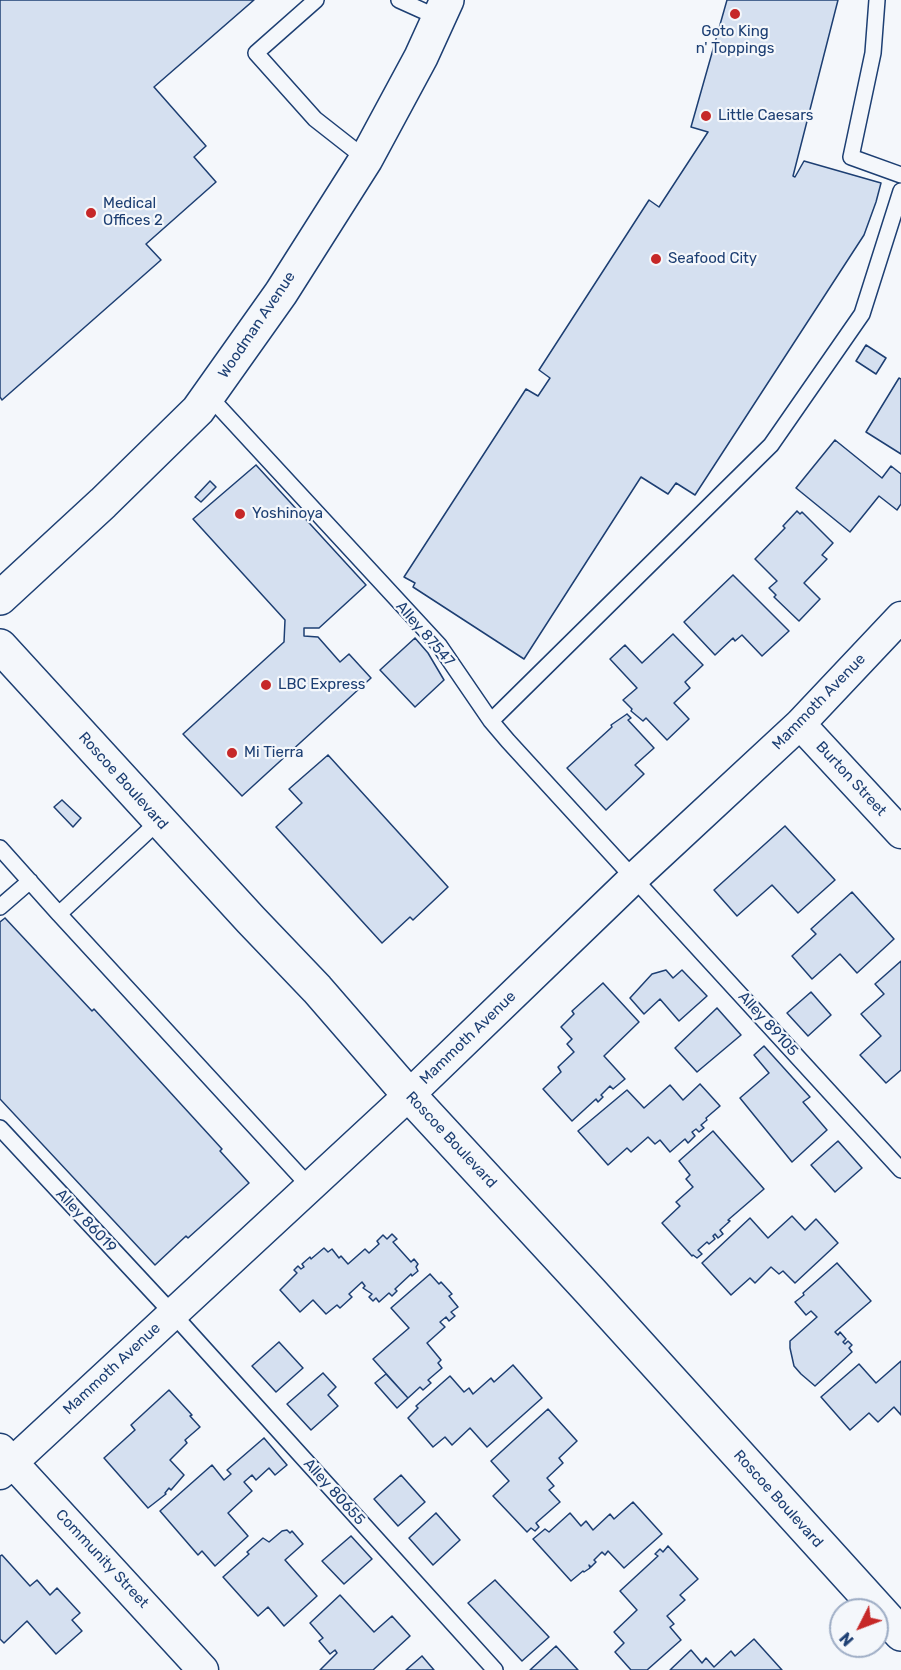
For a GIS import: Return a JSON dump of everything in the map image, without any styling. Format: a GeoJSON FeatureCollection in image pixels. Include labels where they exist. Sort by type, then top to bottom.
{"type":"FeatureCollection","features":[{"type":"Feature","properties":{"kind":"main road","name":"Woodman Avenue"},"geometry":{"type":"LineString","coordinates":[[0,598],[198,410],[280,293],[366,159],[416,67],[443,9]]}},
{"type":"Feature","properties":{"kind":"main road","name":"Roscoe Boulevard"},"geometry":{"type":"LineString","coordinates":[[0,646],[316,989],[409,1095],[901,1634]]}},
{"type":"Feature","properties":{"kind":"street","name":"Mammoth Avenue"},"geometry":{"type":"LineString","coordinates":[[4,1462],[172,1313],[409,1095],[634,879],[800,724],[901,617]]}},
{"type":"Feature","properties":{"kind":"street","name":"Burton Street"},"geometry":{"type":"LineString","coordinates":[[800,724],[901,833]]}},
{"type":"Feature","properties":{"kind":"street","name":"Community Street"},"geometry":{"type":"LineString","coordinates":[[4,1462],[203,1670]]}},
{"type":"Feature","properties":{"kind":"lane"},"geometry":{"type":"LineString","coordinates":[[316,0],[256,53],[315,119],[366,159]]}},
{"type":"Feature","properties":{"kind":"lane"},"geometry":{"type":"LineString","coordinates":[[399,0],[443,9]]}},
{"type":"Feature","properties":{"kind":"lane"},"geometry":{"type":"LineString","coordinates":[[877,0],[873,53],[851,157],[901,175]]}},
{"type":"Feature","properties":{"kind":"lane"},"geometry":{"type":"LineString","coordinates":[[491,721],[771,445],[862,314],[901,191]]}},
{"type":"Feature","properties":{"kind":"lane","name":"Alley 87547"},"geometry":{"type":"LineString","coordinates":[[208,395],[439,645],[491,721],[634,879]]}},
{"type":"Feature","properties":{"kind":"lane"},"geometry":{"type":"LineString","coordinates":[[59,914],[160,820]]}},
{"type":"Feature","properties":{"kind":"lane"},"geometry":{"type":"LineString","coordinates":[[0,849],[310,1186]]}},
{"type":"Feature","properties":{"kind":"lane","name":"Alley 89105"},"geometry":{"type":"LineString","coordinates":[[634,879],[901,1170]]}},
{"type":"Feature","properties":{"kind":"lane"},"geometry":{"type":"LineString","coordinates":[[0,907],[30,881]]}},
{"type":"Feature","properties":{"kind":"lane","name":"Alley 86019"},"geometry":{"type":"LineString","coordinates":[[0,1128],[172,1313]]}},
{"type":"Feature","properties":{"kind":"lane","name":"Alley 80655"},"geometry":{"type":"LineString","coordinates":[[172,1313],[495,1670]]}},
{"type":"Feature","properties":{"kind":"building","name":"Medical Offices 2"},"geometry":{"type":"Polygon","coordinates":[[[0,0],[254,0],[154,87],[206,146],[194,157],[216,182],[146,244],[161,260],[2,400],[0,397],[0,0]]]}},
{"type":"Feature","properties":{"kind":"building"},"geometry":{"type":"Polygon","coordinates":[[[727,0],[838,0],[793,176],[795,177],[804,161],[881,183],[876,202],[864,235],[695,495],[676,483],[668,494],[641,477],[524,659],[413,587],[415,583],[404,577],[526,389],[538,396],[550,378],[539,370],[649,200],[659,207],[708,132],[691,127],[727,0]]]}},
{"type":"Feature","properties":{"kind":"building"},"geometry":{"type":"Polygon","coordinates":[[[866,345],[886,358],[876,374],[856,361],[866,345]]]}},
{"type":"Feature","properties":{"kind":"building"},"geometry":{"type":"Polygon","coordinates":[[[899,378],[901,379],[901,454],[866,432],[899,378]]]}},
{"type":"Feature","properties":{"kind":"building"},"geometry":{"type":"Polygon","coordinates":[[[835,440],[882,478],[891,466],[901,474],[901,504],[897,510],[879,496],[850,532],[796,488],[835,440]]]}},
{"type":"Feature","properties":{"kind":"building"},"geometry":{"type":"Polygon","coordinates":[[[256,465],[366,585],[319,628],[304,628],[304,636],[318,637],[340,662],[349,654],[371,678],[242,796],[183,734],[284,642],[285,620],[193,519],[256,465]]]}},
{"type":"Feature","properties":{"kind":"building"},"geometry":{"type":"Polygon","coordinates":[[[210,481],[216,487],[201,502],[195,497],[210,481]]]}},
{"type":"Feature","properties":{"kind":"building"},"geometry":{"type":"Polygon","coordinates":[[[797,511],[800,514],[802,512],[833,543],[822,555],[827,559],[804,583],[820,599],[799,621],[774,597],[776,595],[769,588],[777,581],[755,559],[785,528],[783,526],[797,511]]]}},
{"type":"Feature","properties":{"kind":"building"},"geometry":{"type":"Polygon","coordinates":[[[733,575],[789,631],[762,656],[742,635],[735,641],[733,638],[715,655],[684,622],[733,575]]]}},
{"type":"Feature","properties":{"kind":"building"},"geometry":{"type":"Polygon","coordinates":[[[673,634],[703,665],[685,682],[690,688],[674,703],[689,719],[667,740],[646,718],[643,721],[631,711],[632,709],[623,700],[637,688],[610,659],[625,645],[642,663],[673,634]]]}},
{"type":"Feature","properties":{"kind":"building"},"geometry":{"type":"Polygon","coordinates":[[[415,638],[428,653],[444,680],[415,707],[380,670],[415,638]]]}},
{"type":"Feature","properties":{"kind":"building"},"geometry":{"type":"Polygon","coordinates":[[[627,714],[631,718],[628,720],[654,748],[635,765],[644,774],[606,810],[567,768],[612,727],[611,725],[627,714]]]}},
{"type":"Feature","properties":{"kind":"building"},"geometry":{"type":"Polygon","coordinates":[[[328,755],[448,887],[413,920],[410,917],[382,943],[276,827],[302,803],[289,789],[328,755]]]}},
{"type":"Feature","properties":{"kind":"building"},"geometry":{"type":"Polygon","coordinates":[[[62,800],[81,818],[73,827],[54,807],[62,800]]]}},
{"type":"Feature","properties":{"kind":"building"},"geometry":{"type":"Polygon","coordinates":[[[785,826],[835,880],[798,913],[772,885],[737,916],[714,890],[785,826]]]}},
{"type":"Feature","properties":{"kind":"building"},"geometry":{"type":"Polygon","coordinates":[[[852,892],[894,939],[857,973],[840,954],[812,979],[792,956],[816,934],[811,929],[852,892]]]}},
{"type":"Feature","properties":{"kind":"building"},"geometry":{"type":"Polygon","coordinates":[[[5,918],[92,1011],[94,1009],[222,1149],[220,1151],[249,1183],[155,1265],[0,1099],[0,922],[5,918]]]}},
{"type":"Feature","properties":{"kind":"building"},"geometry":{"type":"Polygon","coordinates":[[[901,961],[901,1070],[886,1083],[860,1055],[881,1036],[861,1014],[884,994],[875,984],[901,961]]]}},
{"type":"Feature","properties":{"kind":"building"},"geometry":{"type":"Polygon","coordinates":[[[666,970],[673,978],[682,970],[707,996],[679,1021],[660,999],[644,1014],[630,998],[652,974],[666,970]]]}},
{"type":"Feature","properties":{"kind":"building"},"geometry":{"type":"Polygon","coordinates":[[[603,983],[639,1022],[604,1056],[625,1079],[613,1089],[610,1086],[598,1102],[596,1099],[572,1121],[543,1089],[561,1072],[558,1067],[574,1052],[567,1044],[572,1039],[561,1027],[574,1014],[572,1011],[603,983]]]}},
{"type":"Feature","properties":{"kind":"building"},"geometry":{"type":"Polygon","coordinates":[[[811,992],[831,1015],[808,1036],[787,1013],[811,992]]]}},
{"type":"Feature","properties":{"kind":"building"},"geometry":{"type":"Polygon","coordinates":[[[717,1008],[741,1035],[697,1072],[675,1048],[717,1008]]]}},
{"type":"Feature","properties":{"kind":"building"},"geometry":{"type":"Polygon","coordinates":[[[764,1046],[810,1097],[803,1102],[827,1130],[792,1162],[740,1098],[769,1073],[754,1055],[764,1046]]]}},
{"type":"Feature","properties":{"kind":"building"},"geometry":{"type":"Polygon","coordinates":[[[700,1084],[720,1106],[706,1118],[707,1120],[701,1125],[704,1128],[699,1132],[696,1129],[692,1132],[695,1136],[688,1143],[685,1139],[670,1152],[660,1140],[655,1144],[648,1137],[631,1152],[627,1148],[608,1165],[578,1131],[627,1090],[644,1108],[670,1085],[683,1100],[700,1084]]]}},
{"type":"Feature","properties":{"kind":"building"},"geometry":{"type":"Polygon","coordinates":[[[713,1131],[764,1189],[728,1220],[730,1221],[720,1230],[723,1234],[718,1238],[715,1234],[713,1236],[715,1239],[709,1244],[707,1242],[698,1250],[702,1254],[697,1258],[692,1256],[662,1223],[680,1206],[676,1202],[693,1187],[686,1179],[690,1175],[679,1161],[713,1131]]]}},
{"type":"Feature","properties":{"kind":"building"},"geometry":{"type":"Polygon","coordinates":[[[838,1141],[862,1168],[835,1192],[811,1165],[838,1141]]]}},
{"type":"Feature","properties":{"kind":"building"},"geometry":{"type":"Polygon","coordinates":[[[792,1216],[805,1230],[816,1219],[838,1243],[795,1283],[783,1271],[779,1274],[771,1267],[755,1283],[750,1278],[731,1295],[702,1263],[750,1218],[768,1238],[792,1216]]]}},
{"type":"Feature","properties":{"kind":"building"},"geometry":{"type":"Polygon","coordinates":[[[392,1234],[397,1239],[393,1242],[411,1262],[414,1259],[418,1264],[416,1267],[418,1271],[412,1276],[411,1274],[395,1289],[397,1291],[392,1296],[389,1293],[379,1302],[376,1298],[373,1301],[369,1297],[372,1294],[363,1288],[365,1286],[362,1282],[349,1294],[352,1297],[340,1308],[337,1305],[326,1314],[313,1300],[300,1312],[280,1290],[297,1273],[294,1270],[298,1266],[301,1269],[304,1267],[302,1264],[324,1248],[328,1252],[332,1249],[348,1264],[365,1249],[369,1253],[379,1244],[377,1241],[383,1235],[387,1239],[392,1234]]]}},
{"type":"Feature","properties":{"kind":"building"},"geometry":{"type":"Polygon","coordinates":[[[837,1263],[871,1301],[835,1332],[838,1335],[840,1332],[846,1339],[843,1342],[845,1344],[848,1341],[852,1345],[849,1348],[852,1352],[815,1386],[794,1366],[790,1341],[817,1317],[811,1311],[806,1315],[795,1302],[837,1263]]]}},
{"type":"Feature","properties":{"kind":"building"},"geometry":{"type":"Polygon","coordinates":[[[430,1274],[452,1294],[449,1296],[458,1307],[451,1312],[455,1316],[449,1321],[446,1317],[440,1322],[445,1327],[427,1343],[441,1360],[438,1363],[442,1368],[428,1380],[431,1383],[423,1390],[420,1387],[408,1398],[373,1359],[409,1328],[391,1308],[430,1274]]]}},
{"type":"Feature","properties":{"kind":"building"},"geometry":{"type":"Polygon","coordinates":[[[279,1342],[303,1368],[276,1392],[252,1366],[279,1342]]]}},
{"type":"Feature","properties":{"kind":"building"},"geometry":{"type":"Polygon","coordinates":[[[901,1361],[901,1415],[894,1407],[878,1422],[869,1413],[850,1430],[821,1397],[859,1364],[876,1383],[901,1361]]]}},
{"type":"Feature","properties":{"kind":"building"},"geometry":{"type":"Polygon","coordinates":[[[513,1365],[542,1398],[487,1447],[470,1428],[452,1445],[445,1437],[433,1447],[408,1418],[418,1408],[416,1406],[450,1376],[464,1392],[469,1388],[473,1394],[491,1378],[494,1382],[513,1365]]]}},
{"type":"Feature","properties":{"kind":"building"},"geometry":{"type":"Polygon","coordinates":[[[323,1373],[336,1387],[328,1395],[338,1406],[311,1430],[287,1404],[323,1373]]]}},
{"type":"Feature","properties":{"kind":"building"},"geometry":{"type":"Polygon","coordinates":[[[386,1374],[408,1398],[397,1408],[375,1383],[386,1374]]]}},
{"type":"Feature","properties":{"kind":"building"},"geometry":{"type":"Polygon","coordinates":[[[169,1390],[200,1427],[185,1440],[187,1443],[170,1460],[184,1475],[171,1490],[169,1488],[166,1494],[148,1508],[104,1458],[135,1430],[131,1425],[169,1390]]]}},
{"type":"Feature","properties":{"kind":"building"},"geometry":{"type":"Polygon","coordinates":[[[548,1409],[577,1441],[559,1458],[563,1463],[547,1478],[554,1486],[549,1490],[560,1502],[536,1523],[539,1527],[535,1531],[531,1528],[527,1532],[493,1496],[509,1481],[491,1461],[548,1409]]]}},
{"type":"Feature","properties":{"kind":"building"},"geometry":{"type":"Polygon","coordinates":[[[264,1438],[287,1465],[275,1475],[269,1468],[256,1480],[252,1475],[244,1482],[252,1491],[228,1513],[248,1536],[215,1566],[202,1551],[198,1555],[160,1511],[212,1465],[224,1480],[231,1474],[227,1470],[264,1438]]]}},
{"type":"Feature","properties":{"kind":"building"},"geometry":{"type":"Polygon","coordinates":[[[401,1475],[425,1502],[398,1526],[374,1499],[401,1475]]]}},
{"type":"Feature","properties":{"kind":"building"},"geometry":{"type":"Polygon","coordinates":[[[633,1502],[662,1534],[624,1568],[608,1551],[605,1555],[602,1552],[591,1567],[589,1565],[590,1568],[571,1581],[533,1539],[545,1529],[549,1532],[570,1513],[581,1526],[586,1521],[593,1530],[610,1514],[614,1519],[633,1502]]]}},
{"type":"Feature","properties":{"kind":"building"},"geometry":{"type":"Polygon","coordinates":[[[436,1513],[460,1540],[433,1565],[409,1538],[436,1513]]]}},
{"type":"Feature","properties":{"kind":"building"},"geometry":{"type":"Polygon","coordinates":[[[287,1530],[290,1533],[292,1531],[303,1544],[285,1560],[317,1596],[284,1626],[268,1607],[258,1616],[223,1577],[263,1538],[269,1542],[282,1531],[287,1530]]]}},
{"type":"Feature","properties":{"kind":"building"},"geometry":{"type":"Polygon","coordinates":[[[351,1536],[372,1559],[344,1584],[322,1561],[351,1536]]]}},
{"type":"Feature","properties":{"kind":"building"},"geometry":{"type":"Polygon","coordinates":[[[668,1546],[698,1579],[680,1595],[685,1600],[667,1616],[674,1624],[670,1627],[681,1640],[647,1670],[631,1670],[615,1652],[624,1643],[614,1632],[637,1610],[620,1591],[658,1556],[655,1554],[660,1549],[663,1552],[668,1546]]]}},
{"type":"Feature","properties":{"kind":"building"},"geometry":{"type":"Polygon","coordinates":[[[2,1555],[30,1586],[37,1580],[50,1595],[57,1588],[80,1613],[72,1620],[82,1631],[56,1654],[27,1621],[4,1643],[0,1639],[0,1556],[2,1555]]]}},
{"type":"Feature","properties":{"kind":"building"},"geometry":{"type":"Polygon","coordinates":[[[495,1580],[549,1637],[522,1661],[468,1603],[495,1580]]]}},
{"type":"Feature","properties":{"kind":"building"},"geometry":{"type":"Polygon","coordinates":[[[340,1595],[374,1632],[392,1616],[410,1636],[373,1670],[320,1670],[337,1653],[335,1650],[330,1654],[319,1641],[323,1638],[310,1623],[340,1595]]]}},
{"type":"Feature","properties":{"kind":"building"},"geometry":{"type":"Polygon","coordinates":[[[754,1639],[782,1670],[670,1670],[691,1650],[702,1663],[706,1658],[714,1667],[731,1651],[735,1656],[754,1639]]]}},
{"type":"Feature","properties":{"kind":"building"},"geometry":{"type":"Polygon","coordinates":[[[556,1646],[578,1670],[530,1670],[556,1646]]]}},
{"type":"Feature","properties":{"kind":"building"},"geometry":{"type":"Polygon","coordinates":[[[422,1656],[434,1670],[406,1670],[422,1656]]]}},
{"type":"Feature","properties":{"kind":"place","name":"Goto King n' Toppings"},"geometry":{"type":"Point","coordinates":[735,14]}},
{"type":"Feature","properties":{"kind":"place","name":"Little Caesars"},"geometry":{"type":"Point","coordinates":[706,116]}},
{"type":"Feature","properties":{"kind":"place","name":"Medical Offices 2"},"geometry":{"type":"Point","coordinates":[91,213]}},
{"type":"Feature","properties":{"kind":"place","name":"Seafood City"},"geometry":{"type":"Point","coordinates":[656,259]}},
{"type":"Feature","properties":{"kind":"place","name":"Yoshinoya"},"geometry":{"type":"Point","coordinates":[240,514]}},
{"type":"Feature","properties":{"kind":"place","name":"LBC Express"},"geometry":{"type":"Point","coordinates":[266,685]}},
{"type":"Feature","properties":{"kind":"place","name":"Mi Tierra"},"geometry":{"type":"Point","coordinates":[232,753]}}]}
